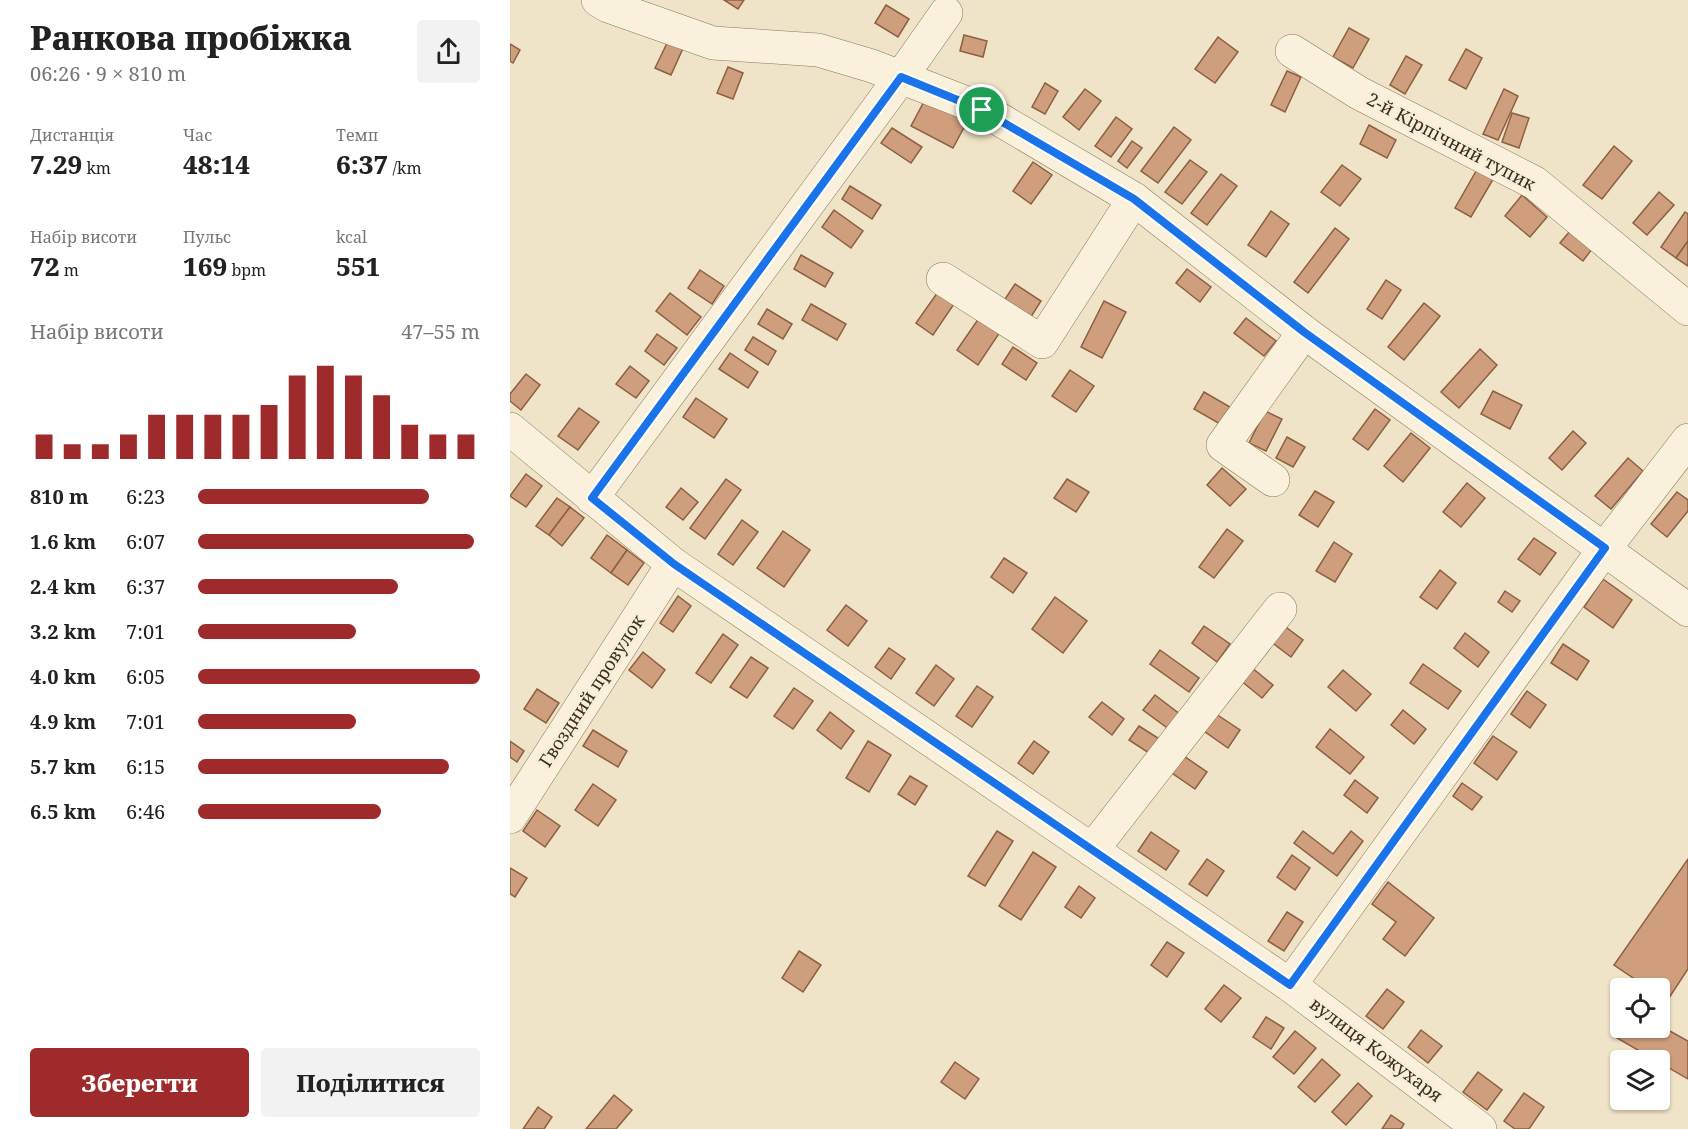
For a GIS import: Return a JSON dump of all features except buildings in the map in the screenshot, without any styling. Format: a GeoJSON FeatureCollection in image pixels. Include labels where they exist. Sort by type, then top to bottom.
{"type":"FeatureCollection","features":[{"type":"Feature","properties":{"kind":"street"},"geometry":{"type":"LineString","coordinates":[[598,0],[608,6],[713,44],[818,50],[901,77],[982,110],[1134,199],[1304,332],[1688,610]]}},
{"type":"Feature","properties":{"kind":"street"},"geometry":{"type":"LineString","coordinates":[[592,498],[946,13]]}},
{"type":"Feature","properties":{"kind":"street","name":"2-й Кірпічний тупик"},"geometry":{"type":"LineString","coordinates":[[1292,51],[1359,93],[1535,183],[1688,309]]}},
{"type":"Feature","properties":{"kind":"street"},"geometry":{"type":"LineString","coordinates":[[943,279],[1042,342],[1134,199]]}},
{"type":"Feature","properties":{"kind":"street"},"geometry":{"type":"LineString","coordinates":[[1273,480],[1223,445],[1304,332]]}},
{"type":"Feature","properties":{"kind":"street","name":"вулиця Кожухаря"},"geometry":{"type":"LineString","coordinates":[[510,429],[674,564],[1290,985],[1480,1129]]}},
{"type":"Feature","properties":{"kind":"street"},"geometry":{"type":"LineString","coordinates":[[1290,985],[1605,548],[1688,440]]}},
{"type":"Feature","properties":{"kind":"street","name":"Гвоздний провулок"},"geometry":{"type":"LineString","coordinates":[[510,817],[674,564]]}},
{"type":"Feature","properties":{"kind":"street"},"geometry":{"type":"LineString","coordinates":[[1092,850],[1280,609]]}},
{"type":"Feature","properties":{"kind":"route"},"geometry":{"type":"LineString","coordinates":[[901,77],[982,110],[1134,199],[1304,332],[1605,548],[1290,985],[674,564],[592,498],[901,77]]}}]}
